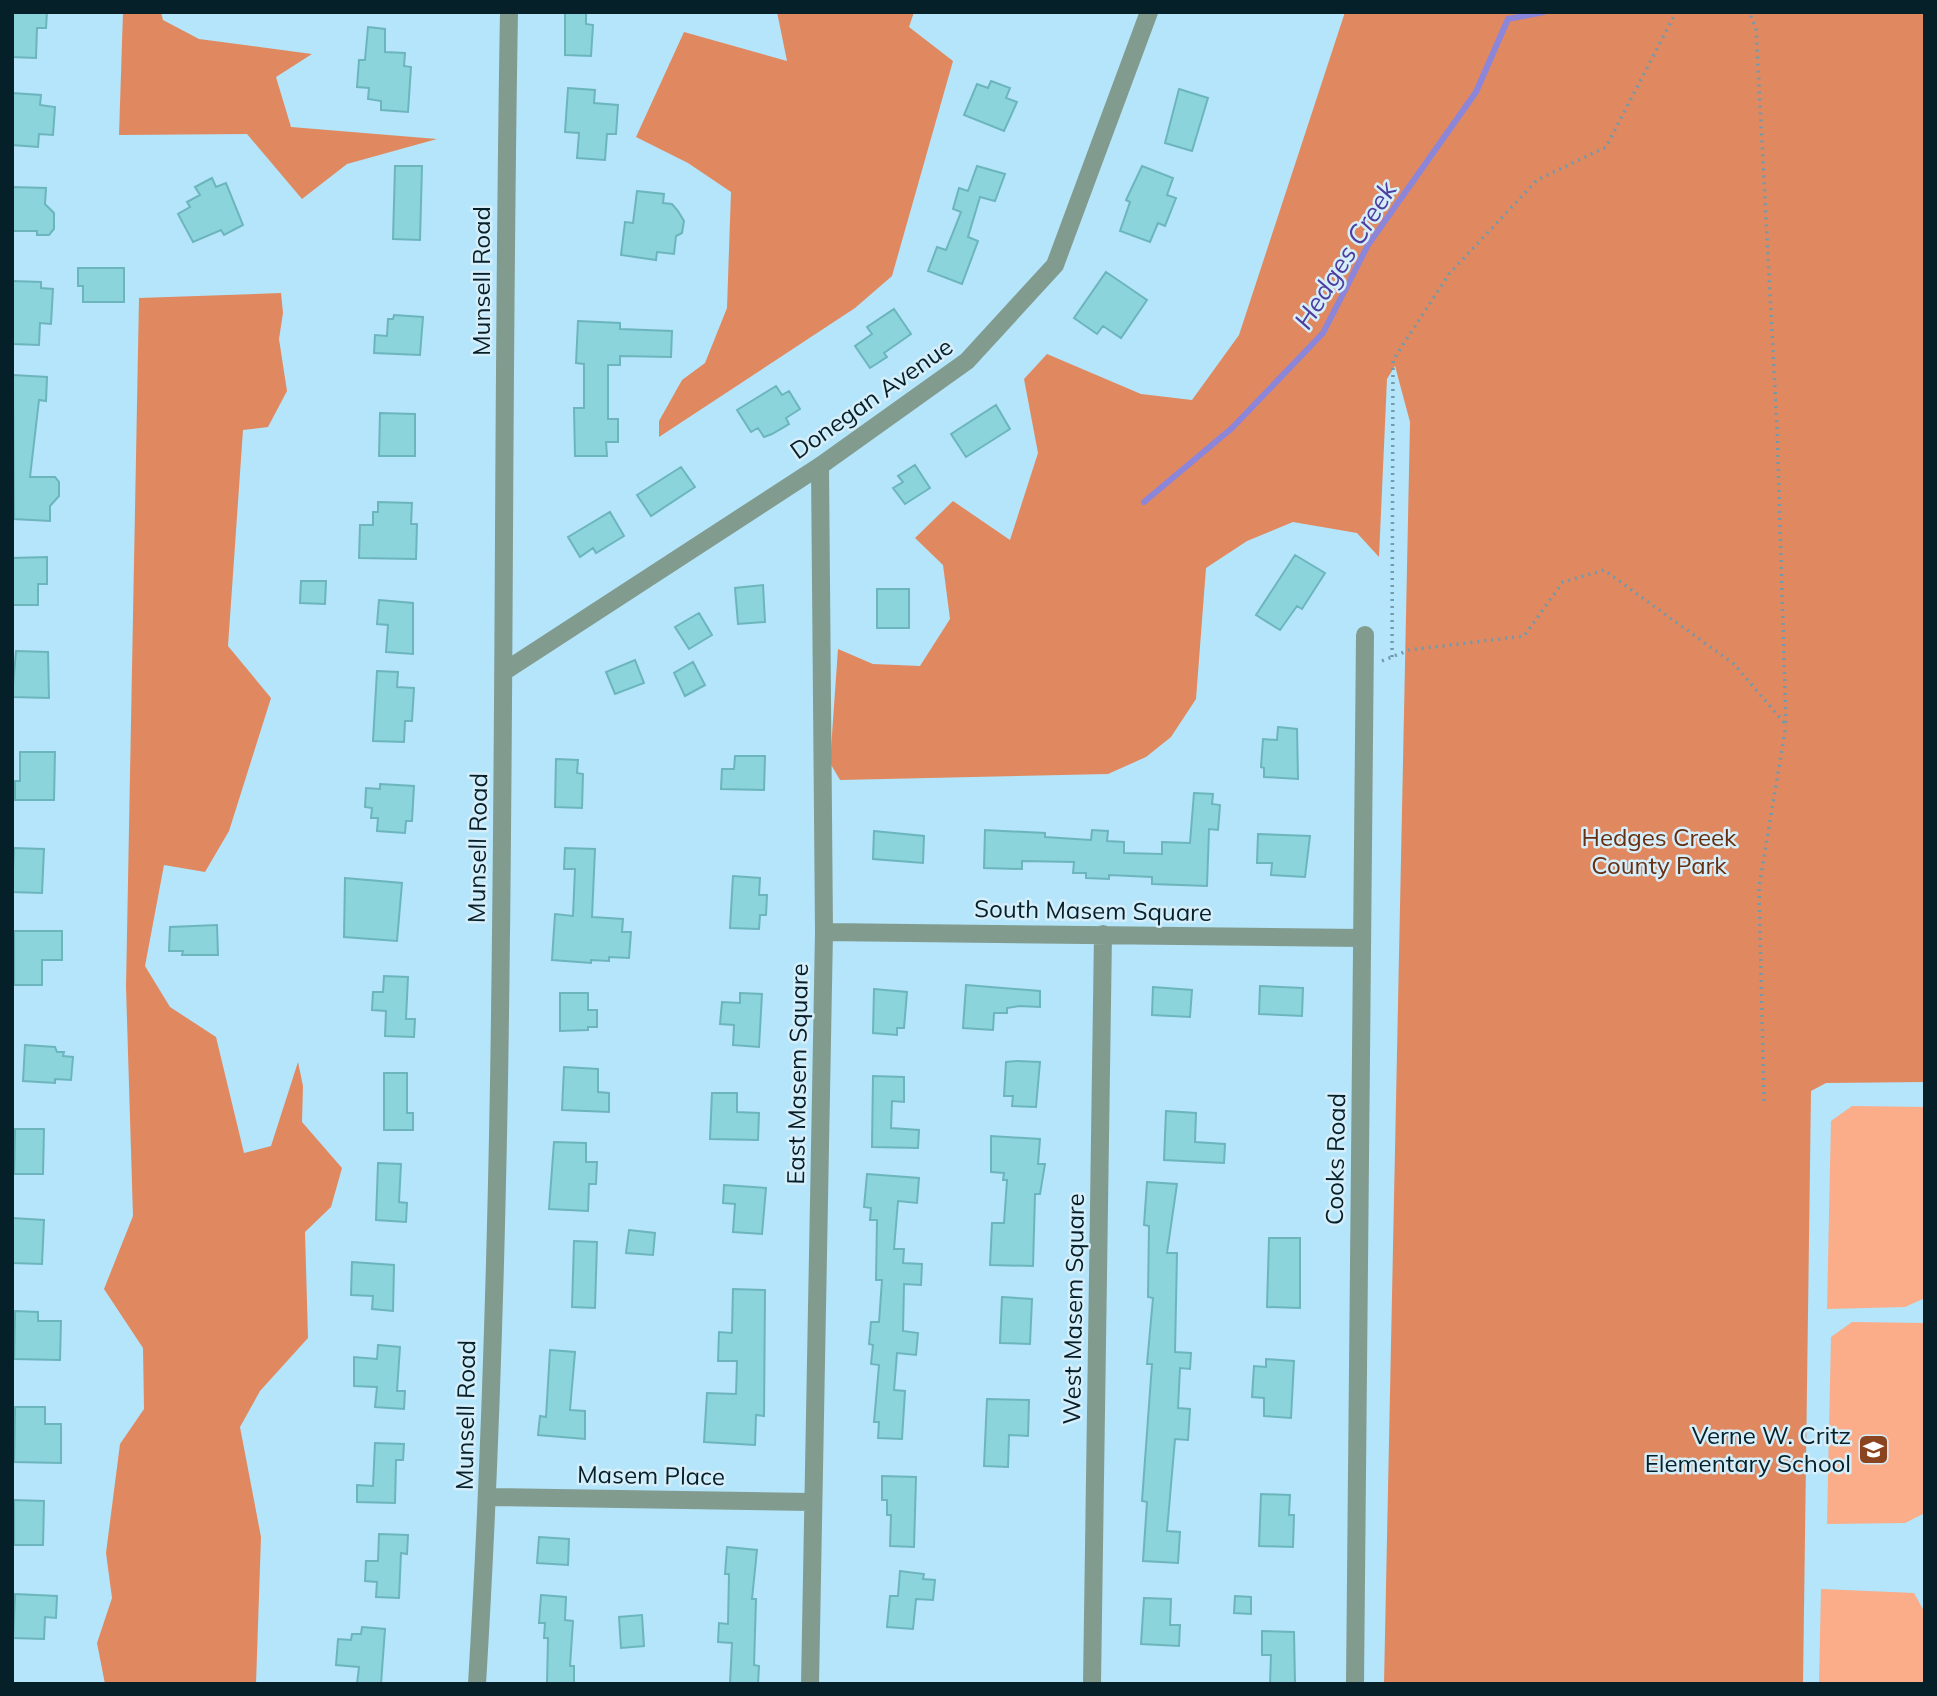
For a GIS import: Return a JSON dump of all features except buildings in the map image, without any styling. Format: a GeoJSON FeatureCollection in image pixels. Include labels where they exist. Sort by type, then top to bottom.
{"type":"FeatureCollection","features":[{"type":"Feature","properties":{"kind":"street","name":"Munsell Road"},"geometry":{"type":"LineString","coordinates":[[477,1684],[488,1497],[505,671],[509,12]]}},
{"type":"Feature","properties":{"kind":"street","name":"Donegan Avenue"},"geometry":{"type":"LineString","coordinates":[[505,671],[820,466],[967,362],[1055,265],[1149,12]]}},
{"type":"Feature","properties":{"kind":"street","name":"East Masem Square"},"geometry":{"type":"LineString","coordinates":[[810,1684],[824,932],[820,466]]}},
{"type":"Feature","properties":{"kind":"street","name":"Cooks Road"},"geometry":{"type":"LineString","coordinates":[[1355,1684],[1365,635]]}},
{"type":"Feature","properties":{"kind":"street","name":"South Masem Square"},"geometry":{"type":"LineString","coordinates":[[824,932],[1362,938]]}},
{"type":"Feature","properties":{"kind":"street","name":"West Masem Square"},"geometry":{"type":"LineString","coordinates":[[1092,1684],[1103,934]]}},
{"type":"Feature","properties":{"kind":"street","name":"Masem Place"},"geometry":{"type":"LineString","coordinates":[[488,1497],[812,1503]]}},
{"type":"Feature","properties":{"kind":"path"},"geometry":{"type":"LineString","coordinates":[[1392,657],[1393,360],[1449,274],[1537,180],[1606,147],[1676,12]]}},
{"type":"Feature","properties":{"kind":"path"},"geometry":{"type":"LineString","coordinates":[[1749,12],[1756,28],[1775,386],[1786,725],[1759,887],[1764,1101]]}},
{"type":"Feature","properties":{"kind":"path"},"geometry":{"type":"LineString","coordinates":[[1365,668],[1409,650],[1524,636],[1563,582],[1604,570],[1734,664],[1786,725]]}},
{"type":"Feature","properties":{"kind":"shaded area"},"geometry":{"type":"Polygon","coordinates":[[[1852,1106],[1925,1107],[1925,1298],[1905,1307],[1827,1309],[1831,1121],[1852,1106]]]}},
{"type":"Feature","properties":{"kind":"shaded area"},"geometry":{"type":"Polygon","coordinates":[[[1852,1322],[1925,1323],[1925,1513],[1905,1523],[1827,1524],[1831,1337],[1852,1322]]]}},
{"type":"Feature","properties":{"kind":"shaded area"},"geometry":{"type":"Polygon","coordinates":[[[1821,1589],[1914,1593],[1925,1613],[1925,1684],[1819,1684],[1821,1589]]]}},
{"type":"Feature","properties":{"kind":"green space"},"geometry":{"type":"Polygon","coordinates":[[[123,12],[161,12],[163,20],[199,39],[312,54],[276,77],[291,127],[437,139],[347,164],[302,199],[247,134],[119,135],[123,12]]]}},
{"type":"Feature","properties":{"kind":"green space"},"geometry":{"type":"Polygon","coordinates":[[[777,12],[914,12],[909,27],[953,61],[892,276],[855,308],[659,437],[659,421],[682,380],[705,363],[727,308],[731,192],[688,163],[636,137],[684,32],[787,61],[777,12]]]}},
{"type":"Feature","properties":{"kind":"green space","name":"Hedges Creek County Park"},"geometry":{"type":"Polygon","coordinates":[[[1345,12],[1925,12],[1925,1082],[1826,1083],[1811,1091],[1803,1684],[1384,1684],[1410,422],[1395,366],[1387,379],[1379,557],[1357,533],[1293,522],[1247,541],[1206,568],[1196,699],[1171,737],[1146,757],[1108,774],[840,780],[830,763],[838,649],[873,664],[920,666],[950,619],[943,565],[915,538],[953,501],[1010,540],[1038,453],[1024,379],[1047,354],[1141,394],[1192,400],[1239,335],[1345,12]]]}},
{"type":"Feature","properties":{"kind":"green space"},"geometry":{"type":"Polygon","coordinates":[[[281,293],[283,313],[279,339],[287,391],[268,427],[243,430],[228,646],[271,698],[229,831],[205,872],[164,865],[145,966],[170,1007],[216,1037],[244,1153],[271,1146],[298,1062],[303,1086],[302,1122],[342,1168],[331,1207],[305,1232],[308,1338],[260,1391],[240,1427],[261,1537],[256,1684],[105,1684],[97,1643],[112,1598],[106,1553],[120,1444],[144,1409],[143,1348],[104,1289],[133,1216],[126,987],[139,298],[281,293]]]}},
{"type":"Feature","properties":{"kind":"waterway","name":"Hedges Creek"},"geometry":{"type":"LineString","coordinates":[[1144,502],[1232,428],[1323,333],[1368,245],[1476,92],[1508,19],[1544,12]]}},
{"type":"Feature","properties":{"kind":"place","name":"Verne W. Critz Elementary School"},"geometry":{"type":"Point","coordinates":[1874,1449]}}]}
